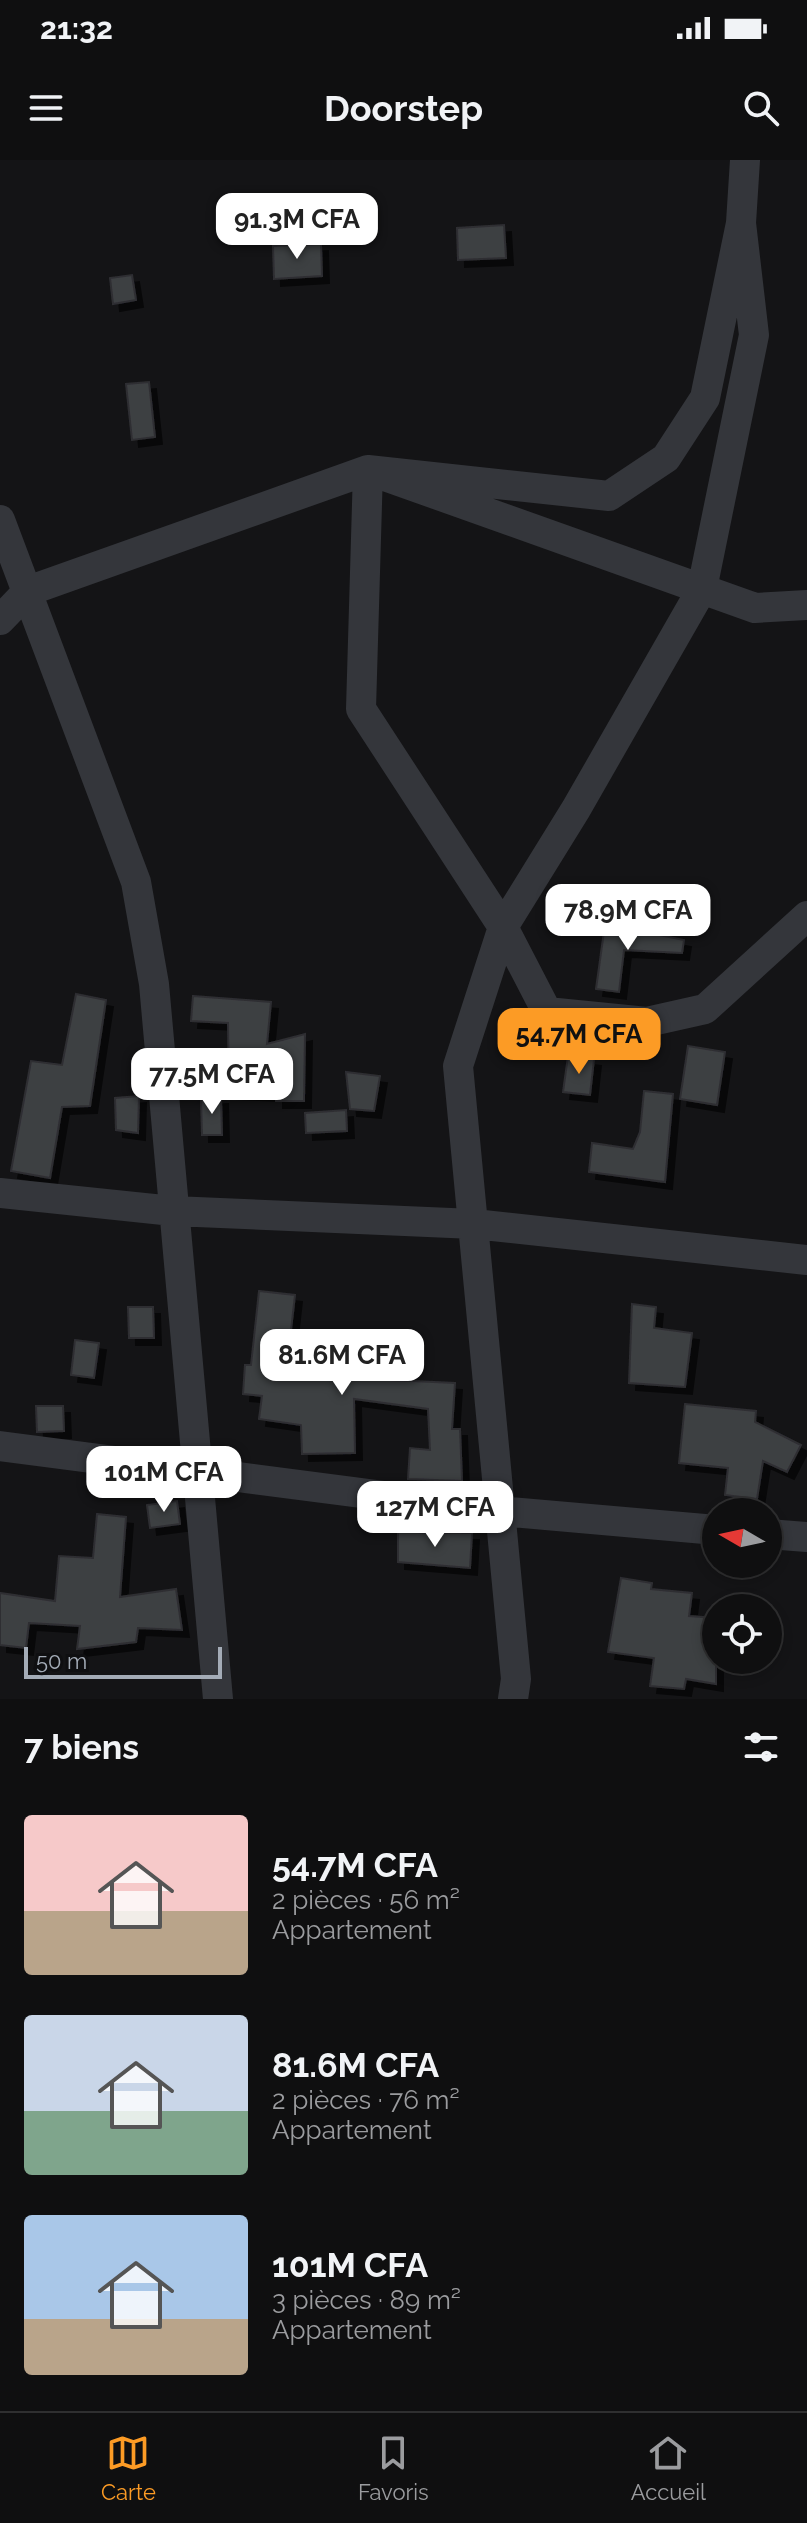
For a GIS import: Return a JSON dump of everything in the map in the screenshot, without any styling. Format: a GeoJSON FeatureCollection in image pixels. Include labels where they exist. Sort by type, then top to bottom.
{"type":"FeatureCollection","features":[{"type":"Feature","properties":{"kind":"street"},"geometry":{"type":"LineString","coordinates":[[0,620],[14,591],[368,470],[609,496],[666,458],[705,398],[741,223],[745,160]]}},
{"type":"Feature","properties":{"kind":"street"},"geometry":{"type":"LineString","coordinates":[[513,1699],[516,1679],[458,1066],[503,927],[576,809],[702,589],[754,335],[741,223]]}},
{"type":"Feature","properties":{"kind":"street"},"geometry":{"type":"LineString","coordinates":[[368,470],[755,608],[801,610]]}},
{"type":"Feature","properties":{"kind":"street"},"geometry":{"type":"LineString","coordinates":[[368,470],[361,709],[503,927],[547,1012],[647,1022],[705,1009],[807,916]]}},
{"type":"Feature","properties":{"kind":"street"},"geometry":{"type":"LineString","coordinates":[[0,520],[14,591],[136,882],[154,984],[218,1699]]}},
{"type":"Feature","properties":{"kind":"street"},"geometry":{"type":"LineString","coordinates":[[0,1193],[173,1211],[474,1224],[807,1260]]}},
{"type":"Feature","properties":{"kind":"street"},"geometry":{"type":"LineString","coordinates":[[0,1446],[197,1469],[500,1511],[702,1529]]}},
{"type":"Feature","properties":{"kind":"street"},"geometry":{"type":"LineString","coordinates":[[782,1535],[807,1537]]}},
{"type":"Feature","properties":{"kind":"building"},"geometry":{"type":"Polygon","coordinates":[[[504,225],[506,258],[458,260],[457,228],[504,225]]]}},
{"type":"Feature","properties":{"kind":"building"},"geometry":{"type":"Polygon","coordinates":[[[321,244],[322,276],[274,279],[273,246],[321,244]]]}},
{"type":"Feature","properties":{"kind":"building"},"geometry":{"type":"Polygon","coordinates":[[[132,275],[136,300],[113,304],[110,278],[132,275]]]}},
{"type":"Feature","properties":{"kind":"building"},"geometry":{"type":"Polygon","coordinates":[[[149,382],[155,437],[132,440],[126,384],[149,382]]]}},
{"type":"Feature","properties":{"kind":"building"},"geometry":{"type":"Polygon","coordinates":[[[605,924],[684,940],[682,953],[624,950],[619,992],[596,989],[605,924]]]}},
{"type":"Feature","properties":{"kind":"building"},"geometry":{"type":"Polygon","coordinates":[[[76,994],[106,1000],[90,1106],[62,1107],[50,1178],[11,1171],[31,1061],[62,1065],[76,994]]]}},
{"type":"Feature","properties":{"kind":"building"},"geometry":{"type":"Polygon","coordinates":[[[193,996],[271,1002],[267,1044],[305,1034],[304,1101],[276,1101],[276,1094],[229,1092],[228,1023],[191,1021],[193,996]]]}},
{"type":"Feature","properties":{"kind":"building"},"geometry":{"type":"Polygon","coordinates":[[[688,1046],[725,1052],[717,1105],[680,1099],[688,1046]]]}},
{"type":"Feature","properties":{"kind":"building"},"geometry":{"type":"Polygon","coordinates":[[[568,1056],[594,1059],[590,1095],[563,1092],[568,1056]]]}},
{"type":"Feature","properties":{"kind":"building"},"geometry":{"type":"Polygon","coordinates":[[[346,1072],[380,1076],[374,1111],[350,1109],[346,1072]]]}},
{"type":"Feature","properties":{"kind":"building"},"geometry":{"type":"Polygon","coordinates":[[[644,1091],[673,1094],[665,1182],[589,1172],[592,1143],[633,1149],[640,1132],[644,1091]]]}},
{"type":"Feature","properties":{"kind":"building"},"geometry":{"type":"Polygon","coordinates":[[[139,1096],[138,1133],[116,1130],[115,1098],[139,1096]]]}},
{"type":"Feature","properties":{"kind":"building"},"geometry":{"type":"Polygon","coordinates":[[[221,1097],[222,1135],[202,1135],[201,1098],[221,1097]]]}},
{"type":"Feature","properties":{"kind":"building"},"geometry":{"type":"Polygon","coordinates":[[[346,1110],[347,1131],[306,1133],[305,1113],[346,1110]]]}},
{"type":"Feature","properties":{"kind":"building"},"geometry":{"type":"Polygon","coordinates":[[[259,1291],[295,1295],[287,1365],[373,1372],[373,1376],[391,1380],[455,1383],[452,1429],[460,1429],[462,1481],[408,1479],[410,1448],[430,1450],[428,1409],[354,1399],[355,1453],[302,1454],[301,1425],[259,1419],[262,1396],[243,1394],[245,1365],[251,1365],[259,1291]]]}},
{"type":"Feature","properties":{"kind":"building"},"geometry":{"type":"Polygon","coordinates":[[[632,1304],[656,1307],[654,1328],[692,1333],[685,1387],[629,1383],[632,1304]]]}},
{"type":"Feature","properties":{"kind":"building"},"geometry":{"type":"Polygon","coordinates":[[[128,1307],[153,1307],[154,1338],[129,1338],[128,1307]]]}},
{"type":"Feature","properties":{"kind":"building"},"geometry":{"type":"Polygon","coordinates":[[[75,1340],[99,1343],[94,1378],[71,1375],[75,1340]]]}},
{"type":"Feature","properties":{"kind":"building"},"geometry":{"type":"Polygon","coordinates":[[[685,1404],[756,1411],[755,1422],[801,1445],[787,1472],[763,1461],[757,1498],[725,1495],[728,1468],[679,1463],[685,1404]]]}},
{"type":"Feature","properties":{"kind":"building"},"geometry":{"type":"Polygon","coordinates":[[[36,1406],[63,1406],[64,1431],[37,1432],[36,1406]]]}},
{"type":"Feature","properties":{"kind":"building"},"geometry":{"type":"Polygon","coordinates":[[[177,1501],[180,1524],[150,1528],[147,1505],[177,1501]]]}},
{"type":"Feature","properties":{"kind":"building"},"geometry":{"type":"Polygon","coordinates":[[[97,1514],[126,1517],[120,1597],[176,1589],[182,1630],[138,1628],[136,1642],[77,1649],[80,1626],[29,1623],[26,1648],[0,1645],[0,1593],[55,1601],[59,1556],[93,1558],[97,1514]]]}},
{"type":"Feature","properties":{"kind":"building"},"geometry":{"type":"Polygon","coordinates":[[[398,1532],[472,1533],[470,1568],[398,1562],[398,1532]]]}},
{"type":"Feature","properties":{"kind":"building"},"geometry":{"type":"Polygon","coordinates":[[[621,1578],[652,1583],[651,1589],[692,1593],[689,1616],[702,1617],[702,1674],[716,1674],[716,1684],[686,1679],[684,1689],[650,1686],[654,1658],[608,1652],[621,1578]]]}}]}
